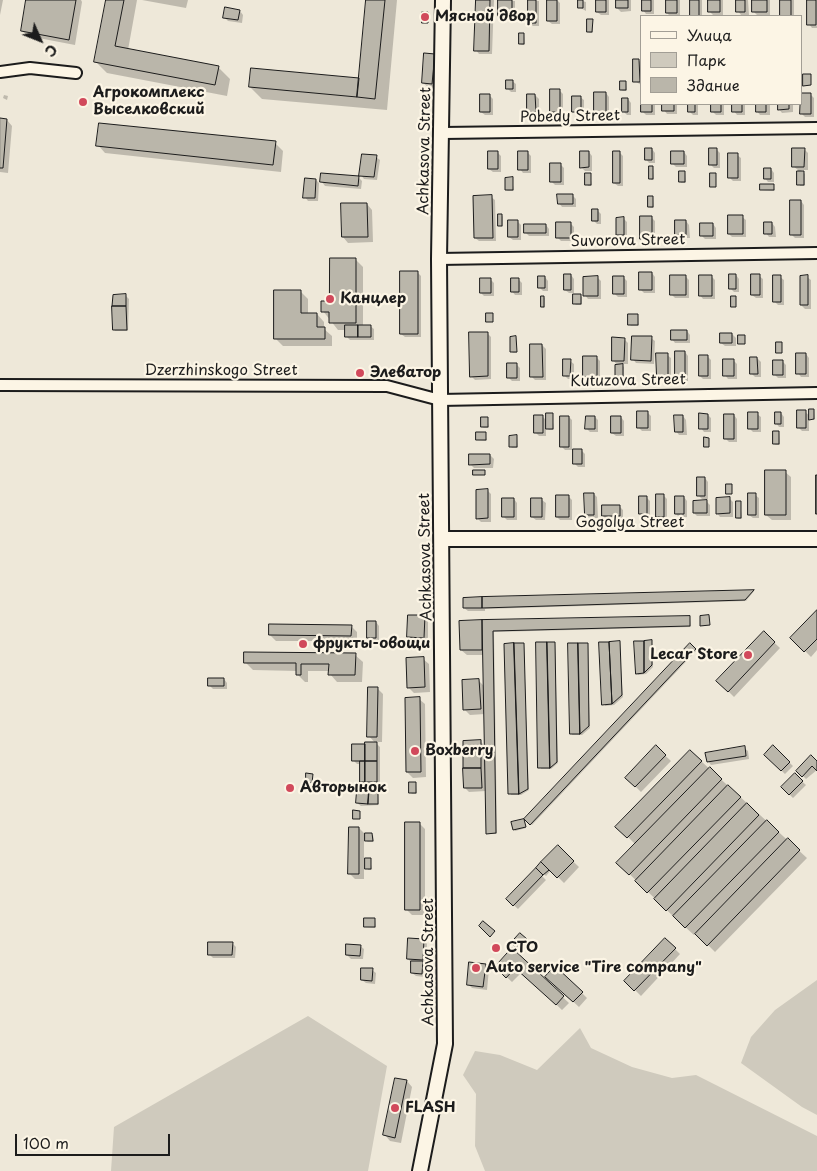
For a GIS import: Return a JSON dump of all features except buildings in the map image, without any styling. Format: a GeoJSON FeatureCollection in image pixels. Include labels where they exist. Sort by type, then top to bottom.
{"type":"FeatureCollection","features":[{"type":"Feature","properties":{"kind":"main road","name":"Achkasova Street"},"geometry":{"type":"LineString","coordinates":[[420,1171],[445,1044],[443,539],[439,259],[443,133],[443,0]]}},
{"type":"Feature","properties":{"kind":"main road","name":"Gogolya Street"},"geometry":{"type":"LineString","coordinates":[[443,539],[817,539]]}},
{"type":"Feature","properties":{"kind":"street"},"geometry":{"type":"LineString","coordinates":[[0,72],[30,68],[76,73]]}},
{"type":"Feature","properties":{"kind":"street","name":"Pobedy Street"},"geometry":{"type":"LineString","coordinates":[[443,133],[817,128]]}},
{"type":"Feature","properties":{"kind":"street","name":"Suvorova Street"},"geometry":{"type":"LineString","coordinates":[[439,259],[817,253]]}},
{"type":"Feature","properties":{"kind":"street","name":"Dzerzhinskogo Street"},"geometry":{"type":"LineString","coordinates":[[0,385],[387,386],[440,400]]}},
{"type":"Feature","properties":{"kind":"street","name":"Kutuzova Street"},"geometry":{"type":"LineString","coordinates":[[440,400],[817,393]]}},
{"type":"Feature","properties":{"kind":"green space"},"geometry":{"type":"Polygon","coordinates":[[[817,980],[817,1115],[802,1107],[741,1063],[751,1037],[775,1010],[817,980]]]}},
{"type":"Feature","properties":{"kind":"green space"},"geometry":{"type":"Polygon","coordinates":[[[308,1016],[387,1066],[368,1171],[111,1171],[114,1127],[308,1016]]]}},
{"type":"Feature","properties":{"kind":"green space"},"geometry":{"type":"Polygon","coordinates":[[[580,1028],[591,1048],[632,1067],[672,1078],[696,1075],[817,1136],[817,1171],[485,1171],[475,1146],[476,1094],[463,1075],[475,1051],[500,1055],[537,1070],[580,1028]]]}},
{"type":"Feature","properties":{"kind":"place","name":"Мясной двор"},"geometry":{"type":"Point","coordinates":[425,17]}},
{"type":"Feature","properties":{"kind":"place","name":"Агрокомплекс Выселковский"},"geometry":{"type":"Point","coordinates":[83,102]}},
{"type":"Feature","properties":{"kind":"place","name":"Канцлер"},"geometry":{"type":"Point","coordinates":[330,299]}},
{"type":"Feature","properties":{"kind":"place","name":"Элеватор"},"geometry":{"type":"Point","coordinates":[360,373]}},
{"type":"Feature","properties":{"kind":"place","name":"фрукты-овощи"},"geometry":{"type":"Point","coordinates":[303,644]}},
{"type":"Feature","properties":{"kind":"place","name":"Lecar Store"},"geometry":{"type":"Point","coordinates":[748,655]}},
{"type":"Feature","properties":{"kind":"place","name":"Boxberry"},"geometry":{"type":"Point","coordinates":[415,751]}},
{"type":"Feature","properties":{"kind":"place","name":"Авторынок"},"geometry":{"type":"Point","coordinates":[290,788]}},
{"type":"Feature","properties":{"kind":"place","name":"СТО"},"geometry":{"type":"Point","coordinates":[496,948]}},
{"type":"Feature","properties":{"kind":"place","name":"Auto service \"Tire company\""},"geometry":{"type":"Point","coordinates":[476,968]}},
{"type":"Feature","properties":{"kind":"place","name":"FLASH"},"geometry":{"type":"Point","coordinates":[395,1108]}}]}
